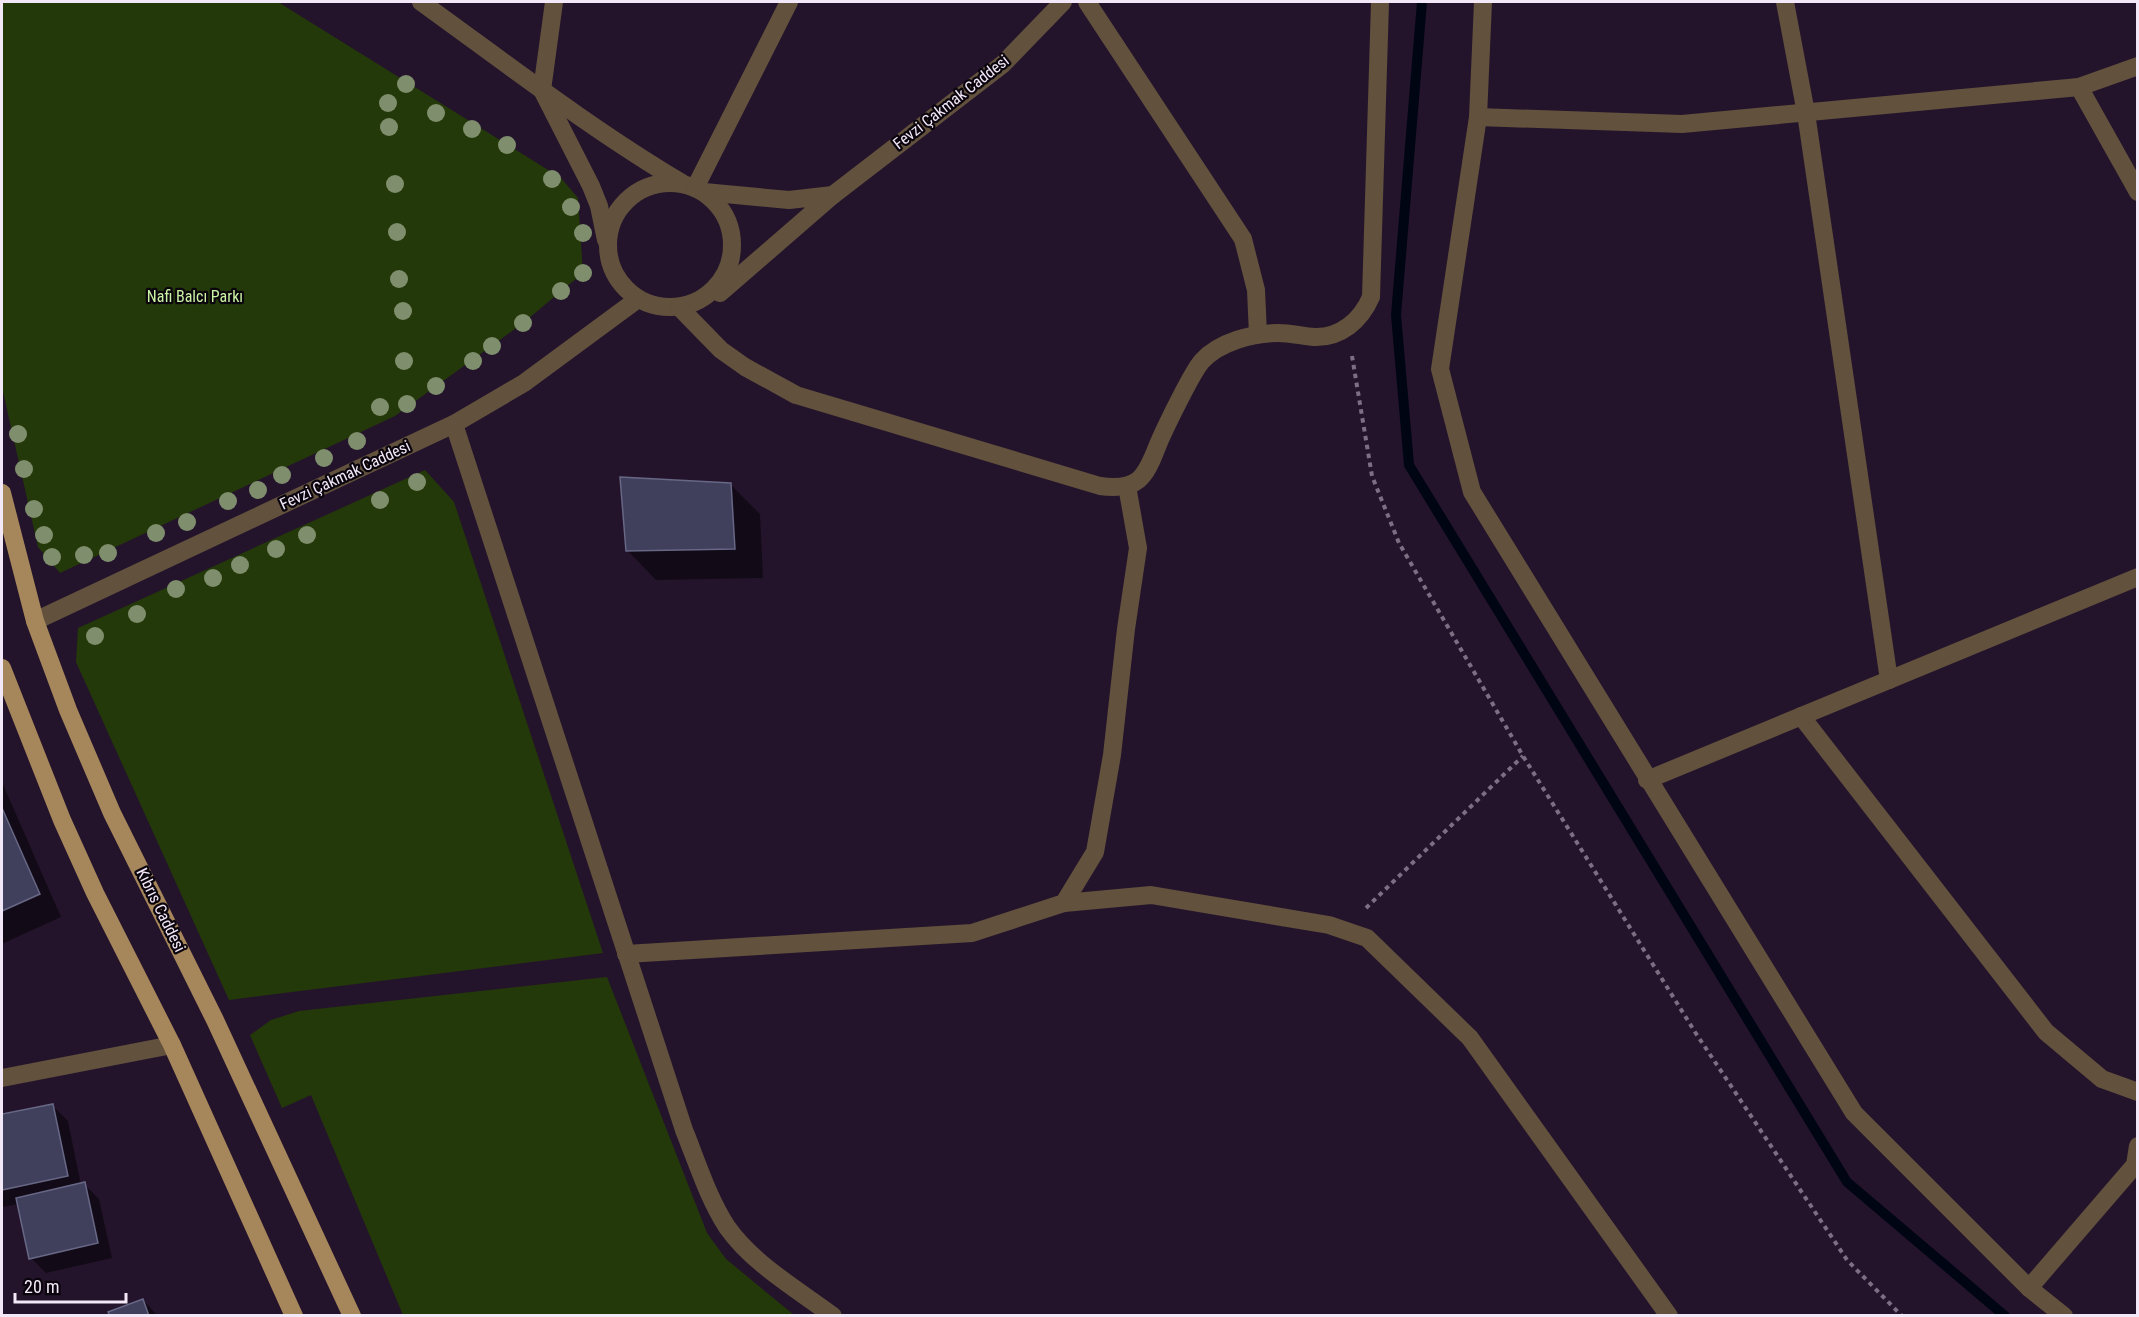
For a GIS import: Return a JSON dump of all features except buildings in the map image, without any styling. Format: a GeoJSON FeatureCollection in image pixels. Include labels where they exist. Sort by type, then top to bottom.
{"type":"FeatureCollection","features":[{"type":"Feature","properties":{"kind":"main road","name":"Kıbrıs Caddesi"},"geometry":{"type":"LineString","coordinates":[[2,493],[35,621],[68,710],[112,813],[225,1041],[352,1316]]}},
{"type":"Feature","properties":{"kind":"main road"},"geometry":{"type":"LineString","coordinates":[[2,668],[62,820],[95,893],[172,1045],[294,1316]]}},
{"type":"Feature","properties":{"kind":"street"},"geometry":{"type":"LineString","coordinates":[[421,2],[542,90],[641,159],[694,188],[719,207],[729,226],[732,248],[728,269],[716,287],[699,301],[679,307],[658,306],[638,299],[623,287],[613,270],[607,251],[599,206],[542,90],[554,2]]}},
{"type":"Feature","properties":{"kind":"street"},"geometry":{"type":"LineString","coordinates":[[694,188],[789,2]]}},
{"type":"Feature","properties":{"kind":"street","name":"Fevzi Çakmak Caddesi"},"geometry":{"type":"LineString","coordinates":[[699,301],[721,292],[833,195],[1003,64],[1063,2]]}},
{"type":"Feature","properties":{"kind":"street"},"geometry":{"type":"LineString","coordinates":[[1087,2],[1243,239],[1256,290],[1258,334]]}},
{"type":"Feature","properties":{"kind":"street"},"geometry":{"type":"LineString","coordinates":[[679,307],[729,356],[770,382],[796,395],[1101,486],[1114,488],[1127,486],[1148,471],[1156,448],[1201,362],[1237,340],[1258,334],[1279,333],[1316,337],[1332,335],[1346,328],[1366,309],[1371,297],[1380,2]]}},
{"type":"Feature","properties":{"kind":"street"},"geometry":{"type":"LineString","coordinates":[[1483,2],[1478,117],[1440,369],[1472,492],[1647,780],[1854,1113],[2029,1288],[2064,1316]]}},
{"type":"Feature","properties":{"kind":"street"},"geometry":{"type":"LineString","coordinates":[[1785,2],[1806,113],[1889,680]]}},
{"type":"Feature","properties":{"kind":"street"},"geometry":{"type":"LineString","coordinates":[[1478,117],[1682,124],[2079,87],[2138,66]]}},
{"type":"Feature","properties":{"kind":"street"},"geometry":{"type":"LineString","coordinates":[[2079,87],[2138,192]]}},
{"type":"Feature","properties":{"kind":"street"},"geometry":{"type":"LineString","coordinates":[[607,251],[609,231],[616,213],[628,198],[645,188],[664,182],[789,200],[833,195]]}},
{"type":"Feature","properties":{"kind":"street","name":"Fevzi Çakmak Caddesi"},"geometry":{"type":"LineString","coordinates":[[35,621],[454,424],[524,382],[638,299]]}},
{"type":"Feature","properties":{"kind":"street"},"geometry":{"type":"LineString","coordinates":[[454,424],[684,1130],[711,1196],[728,1227],[766,1266],[832,1316]]}},
{"type":"Feature","properties":{"kind":"street"},"geometry":{"type":"LineString","coordinates":[[1064,903],[1095,852],[1112,755],[1126,629],[1138,548],[1127,486]]}},
{"type":"Feature","properties":{"kind":"street"},"geometry":{"type":"LineString","coordinates":[[1647,780],[2138,577]]}},
{"type":"Feature","properties":{"kind":"street"},"geometry":{"type":"LineString","coordinates":[[1801,716],[2046,1032],[2102,1079],[2138,1092]]}},
{"type":"Feature","properties":{"kind":"street"},"geometry":{"type":"LineString","coordinates":[[626,954],[972,933],[1064,903],[1151,895],[1270,914],[1344,930],[1367,938],[1470,1038],[1669,1316]]}},
{"type":"Feature","properties":{"kind":"street"},"geometry":{"type":"LineString","coordinates":[[2,1078],[172,1045]]}},
{"type":"Feature","properties":{"kind":"street"},"geometry":{"type":"LineString","coordinates":[[2029,1288],[2135,1165],[2138,1146]]}},
{"type":"Feature","properties":{"kind":"path"},"geometry":{"type":"LineString","coordinates":[[1346,328],[1372,476],[1399,543],[1523,756],[1695,1032],[1847,1260],[1902,1316]]}},
{"type":"Feature","properties":{"kind":"path"},"geometry":{"type":"LineString","coordinates":[[1344,930],[1523,756]]}},
{"type":"Feature","properties":{"kind":"green space","name":"Nafi Balcı Parkı"},"geometry":{"type":"Polygon","coordinates":[[[2,2],[278,2],[561,178],[578,198],[583,273],[523,323],[395,416],[60,573],[38,547],[2,387],[2,2]]]}},
{"type":"Feature","properties":{"kind":"green space"},"geometry":{"type":"Polygon","coordinates":[[[425,470],[454,502],[603,953],[229,1000],[76,662],[78,628],[425,470]]]}},
{"type":"Feature","properties":{"kind":"green space"},"geometry":{"type":"Polygon","coordinates":[[[607,977],[707,1233],[726,1259],[794,1315],[403,1315],[311,1095],[282,1108],[250,1035],[271,1020],[299,1011],[607,977]]]}},
{"type":"Feature","properties":{"kind":"waterway"},"geometry":{"type":"LineString","coordinates":[[1422,2],[1396,315],[1409,465],[1847,1182],[2005,1316]]}}]}
